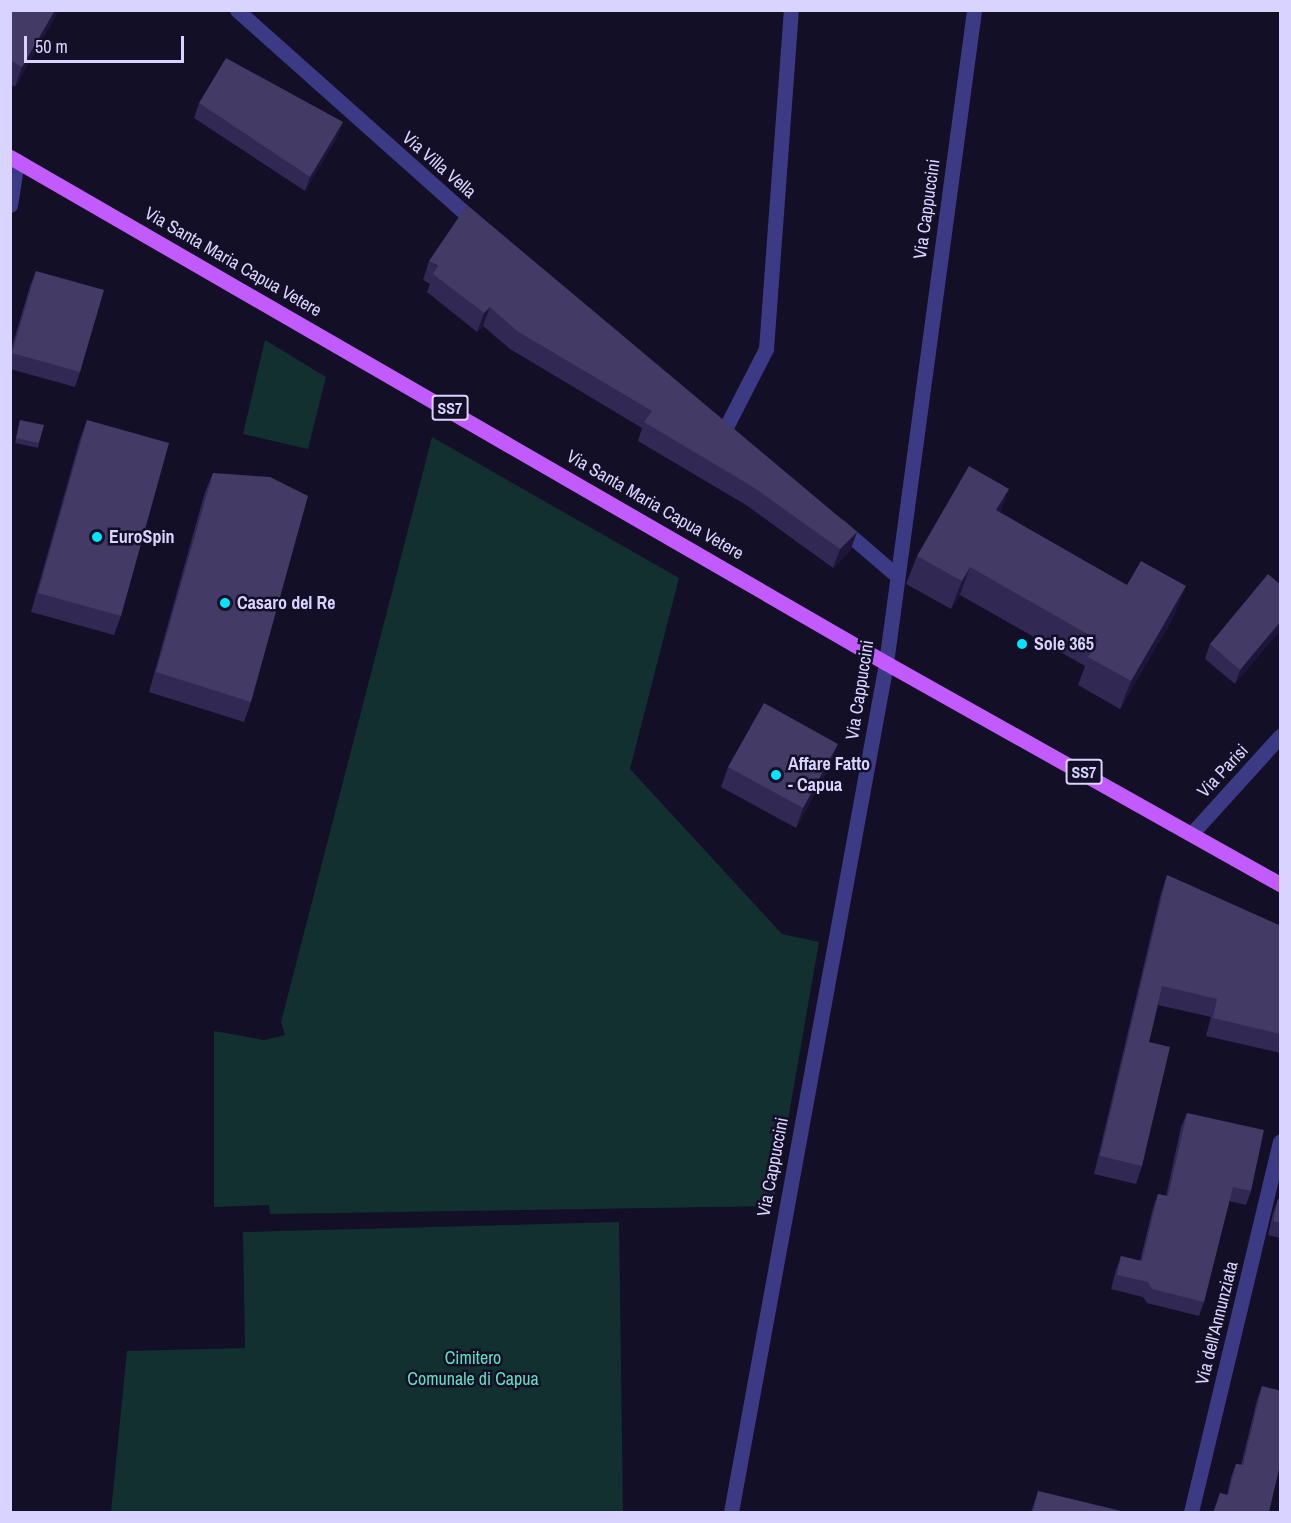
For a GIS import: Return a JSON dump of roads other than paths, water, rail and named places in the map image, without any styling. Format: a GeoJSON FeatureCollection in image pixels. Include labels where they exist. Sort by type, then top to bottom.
{"type":"FeatureCollection","features":[{"type":"Feature","properties":{"kind":"main road","name":"Via Santa Maria Capua Vetere"},"geometry":{"type":"LineString","coordinates":[[14,159],[886,663],[1193,832],[1281,884]]}},
{"type":"Feature","properties":{"kind":"street","name":"Via Villa Vella"},"geometry":{"type":"LineString","coordinates":[[237,10],[489,234]]}},
{"type":"Feature","properties":{"kind":"street"},"geometry":{"type":"LineString","coordinates":[[707,414],[730,433],[766,349],[791,10]]}},
{"type":"Feature","properties":{"kind":"street","name":"Via Cappuccini"},"geometry":{"type":"LineString","coordinates":[[731,1512],[886,663],[896,575],[974,10]]}},
{"type":"Feature","properties":{"kind":"street"},"geometry":{"type":"LineString","coordinates":[[10,205],[14,159]]}},
{"type":"Feature","properties":{"kind":"street"},"geometry":{"type":"LineString","coordinates":[[824,513],[896,575]]}},
{"type":"Feature","properties":{"kind":"street","name":"Via Parisi"},"geometry":{"type":"LineString","coordinates":[[1193,832],[1281,736]]}},
{"type":"Feature","properties":{"kind":"street","name":"Via dell'Annunziata"},"geometry":{"type":"LineString","coordinates":[[1191,1512],[1281,1142]]}},
{"type":"Feature","properties":{"kind":"place","name":"EuroSpin"},"geometry":{"type":"Point","coordinates":[97,537]}},
{"type":"Feature","properties":{"kind":"place","name":"Casaro del Re"},"geometry":{"type":"Point","coordinates":[225,603]}},
{"type":"Feature","properties":{"kind":"place","name":"Sole 365"},"geometry":{"type":"Point","coordinates":[1022,644]}},
{"type":"Feature","properties":{"kind":"place","name":"Affare Fatto - Capua"},"geometry":{"type":"Point","coordinates":[776,775]}},
{"type":"Feature","properties":{"kind":"park label","name":"Cimitero Comunale di Capua"},"geometry":{"type":"Point","coordinates":[473,1369]}}]}
